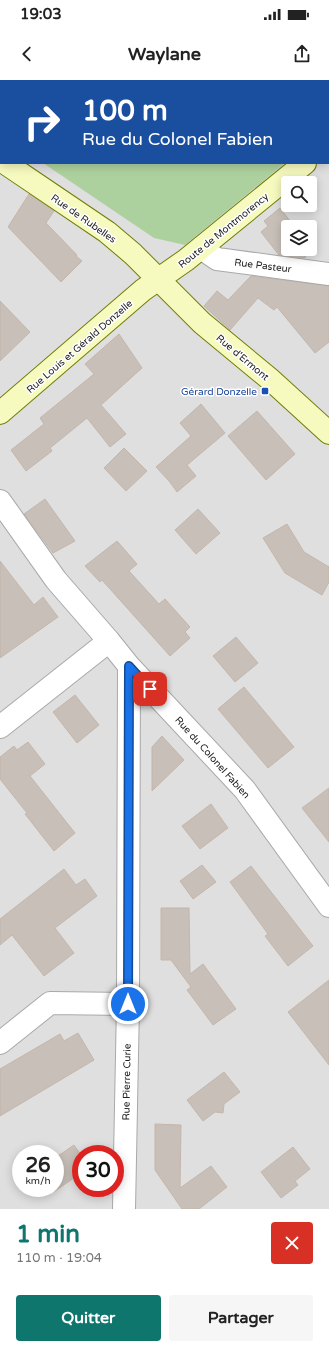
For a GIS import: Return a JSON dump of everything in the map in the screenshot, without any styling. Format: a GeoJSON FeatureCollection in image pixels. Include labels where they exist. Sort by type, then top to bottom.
{"type":"FeatureCollection","features":[{"type":"Feature","properties":{"kind":"street","name":"Rue de Rubelles"},"geometry":{"type":"LineString","coordinates":[[6,164],[108,232],[158,279]]}},
{"type":"Feature","properties":{"kind":"street","name":"Route de Montmorency"},"geometry":{"type":"LineString","coordinates":[[158,279],[186,260],[304,164]]}},
{"type":"Feature","properties":{"kind":"street","name":"Rue Pasteur"},"geometry":{"type":"LineString","coordinates":[[201,248],[217,260],[329,274]]}},
{"type":"Feature","properties":{"kind":"street","name":"Rue Louis et Gérald Donzelle"},"geometry":{"type":"LineString","coordinates":[[0,413],[158,279]]}},
{"type":"Feature","properties":{"kind":"street","name":"Rue d'Ermont"},"geometry":{"type":"LineString","coordinates":[[158,279],[202,323],[271,380],[329,433]]}},
{"type":"Feature","properties":{"kind":"street","name":"Rue du Colonel Fabien"},"geometry":{"type":"LineString","coordinates":[[0,502],[56,580],[129,666],[245,790],[329,906]]}},
{"type":"Feature","properties":{"kind":"street"},"geometry":{"type":"LineString","coordinates":[[0,727],[109,641]]}},
{"type":"Feature","properties":{"kind":"street","name":"Rue Pierre Curie"},"geometry":{"type":"LineString","coordinates":[[121,1207],[128,1004],[129,666]]}},
{"type":"Feature","properties":{"kind":"street"},"geometry":{"type":"LineString","coordinates":[[0,1043],[50,1003],[128,1004]]}},
{"type":"Feature","properties":{"kind":"shaded area"},"geometry":{"type":"Polygon","coordinates":[[[0,164],[329,164],[329,1209],[0,1209],[0,164]]]}},
{"type":"Feature","properties":{"kind":"green space"},"geometry":{"type":"Polygon","coordinates":[[[44,164],[284,164],[185,245],[154,238],[44,164]]]}},
{"type":"Feature","properties":{"kind":"building"},"geometry":{"type":"Polygon","coordinates":[[[29,194],[54,211],[46,223],[82,261],[61,282],[8,227],[29,194]]]}},
{"type":"Feature","properties":{"kind":"building"},"geometry":{"type":"Polygon","coordinates":[[[280,208],[281,212],[283,212],[289,220],[281,220],[281,255],[279,255],[261,232],[268,226],[264,221],[280,208]]]}},
{"type":"Feature","properties":{"kind":"building"},"geometry":{"type":"Polygon","coordinates":[[[287,256],[305,256],[306,257],[287,256]]]}},
{"type":"Feature","properties":{"kind":"building"},"geometry":{"type":"Polygon","coordinates":[[[251,276],[329,286],[329,342],[315,353],[277,307],[274,310],[258,298],[230,330],[204,306],[217,291],[228,300],[251,276]]]}},
{"type":"Feature","properties":{"kind":"building"},"geometry":{"type":"Polygon","coordinates":[[[0,301],[30,332],[0,361],[0,301]]]}},
{"type":"Feature","properties":{"kind":"building"},"geometry":{"type":"Polygon","coordinates":[[[119,334],[142,368],[101,405],[126,434],[110,447],[87,418],[50,448],[52,451],[26,471],[11,450],[44,424],[40,418],[94,374],[85,364],[119,334]]]}},
{"type":"Feature","properties":{"kind":"building"},"geometry":{"type":"Polygon","coordinates":[[[201,404],[225,433],[187,465],[196,476],[177,492],[156,467],[191,436],[180,423],[201,404]]]}},
{"type":"Feature","properties":{"kind":"building"},"geometry":{"type":"Polygon","coordinates":[[[257,411],[295,454],[266,480],[228,436],[257,411]]]}},
{"type":"Feature","properties":{"kind":"building"},"geometry":{"type":"Polygon","coordinates":[[[124,448],[147,471],[126,491],[104,468],[124,448]]]}},
{"type":"Feature","properties":{"kind":"building"},"geometry":{"type":"Polygon","coordinates":[[[45,499],[75,541],[53,553],[24,514],[45,499]]]}},
{"type":"Feature","properties":{"kind":"building"},"geometry":{"type":"Polygon","coordinates":[[[198,509],[220,533],[196,554],[175,530],[198,509]]]}},
{"type":"Feature","properties":{"kind":"building"},"geometry":{"type":"Polygon","coordinates":[[[287,524],[304,552],[329,567],[329,582],[322,595],[285,573],[263,538],[287,524]]]}},
{"type":"Feature","properties":{"kind":"building"},"geometry":{"type":"Polygon","coordinates":[[[117,541],[137,564],[129,571],[159,604],[165,599],[190,627],[185,632],[190,638],[170,656],[102,580],[100,582],[85,566],[117,541]]]}},
{"type":"Feature","properties":{"kind":"building"},"geometry":{"type":"Polygon","coordinates":[[[0,561],[34,605],[43,597],[58,617],[0,658],[0,561]]]}},
{"type":"Feature","properties":{"kind":"building"},"geometry":{"type":"Polygon","coordinates":[[[236,637],[258,663],[235,682],[213,656],[236,637]]]}},
{"type":"Feature","properties":{"kind":"building"},"geometry":{"type":"Polygon","coordinates":[[[244,687],[294,747],[268,768],[218,709],[244,687]]]}},
{"type":"Feature","properties":{"kind":"building"},"geometry":{"type":"Polygon","coordinates":[[[75,695],[99,725],[77,743],[53,712],[75,695]]]}},
{"type":"Feature","properties":{"kind":"building"},"geometry":{"type":"Polygon","coordinates":[[[162,736],[184,760],[152,791],[152,747],[162,736]]]}},
{"type":"Feature","properties":{"kind":"building"},"geometry":{"type":"Polygon","coordinates":[[[28,742],[45,764],[30,776],[75,833],[54,851],[25,814],[27,813],[0,779],[0,757],[14,746],[17,750],[28,742]]]}},
{"type":"Feature","properties":{"kind":"building"},"geometry":{"type":"Polygon","coordinates":[[[329,788],[329,842],[302,808],[329,788]]]}},
{"type":"Feature","properties":{"kind":"building"},"geometry":{"type":"Polygon","coordinates":[[[211,804],[228,828],[200,849],[182,826],[211,804]]]}},
{"type":"Feature","properties":{"kind":"building"},"geometry":{"type":"Polygon","coordinates":[[[202,865],[216,882],[193,899],[180,881],[202,865]]]}},
{"type":"Feature","properties":{"kind":"building"},"geometry":{"type":"Polygon","coordinates":[[[251,866],[313,946],[288,966],[265,936],[268,934],[230,882],[251,866]]]}},
{"type":"Feature","properties":{"kind":"building"},"geometry":{"type":"Polygon","coordinates":[[[64,869],[76,885],[85,879],[97,896],[55,928],[74,953],[44,976],[12,935],[0,945],[0,919],[64,869]]]}},
{"type":"Feature","properties":{"kind":"building"},"geometry":{"type":"Polygon","coordinates":[[[161,908],[189,908],[190,974],[203,964],[236,1009],[213,1025],[187,990],[191,987],[171,960],[161,960],[161,908]]]}},
{"type":"Feature","properties":{"kind":"building"},"geometry":{"type":"Polygon","coordinates":[[[329,980],[329,1065],[288,1012],[329,980]]]}},
{"type":"Feature","properties":{"kind":"building"},"geometry":{"type":"Polygon","coordinates":[[[78,1033],[94,1060],[0,1116],[0,1069],[60,1034],[64,1041],[78,1033]]]}},
{"type":"Feature","properties":{"kind":"building"},"geometry":{"type":"Polygon","coordinates":[[[224,1072],[240,1092],[224,1104],[223,1113],[215,1112],[203,1121],[187,1100],[224,1072]]]}},
{"type":"Feature","properties":{"kind":"building"},"geometry":{"type":"Polygon","coordinates":[[[155,1124],[181,1125],[180,1188],[211,1166],[227,1187],[199,1209],[182,1209],[155,1170],[155,1124]]]}},
{"type":"Feature","properties":{"kind":"building"},"geometry":{"type":"Polygon","coordinates":[[[72,1146],[72,1179],[64,1185],[64,1152],[72,1146]]]}},
{"type":"Feature","properties":{"kind":"building"},"geometry":{"type":"Polygon","coordinates":[[[293,1147],[310,1169],[295,1181],[298,1185],[281,1198],[261,1172],[293,1147]]]}},
{"type":"Feature","properties":{"kind":"place","name":"Gérard Donzelle"},"geometry":{"type":"Point","coordinates":[265,391]}},
{"type":"Feature","properties":{"kind":"route"},"geometry":{"type":"LineString","coordinates":[[128,1004],[129,666],[150,689]]}}]}
